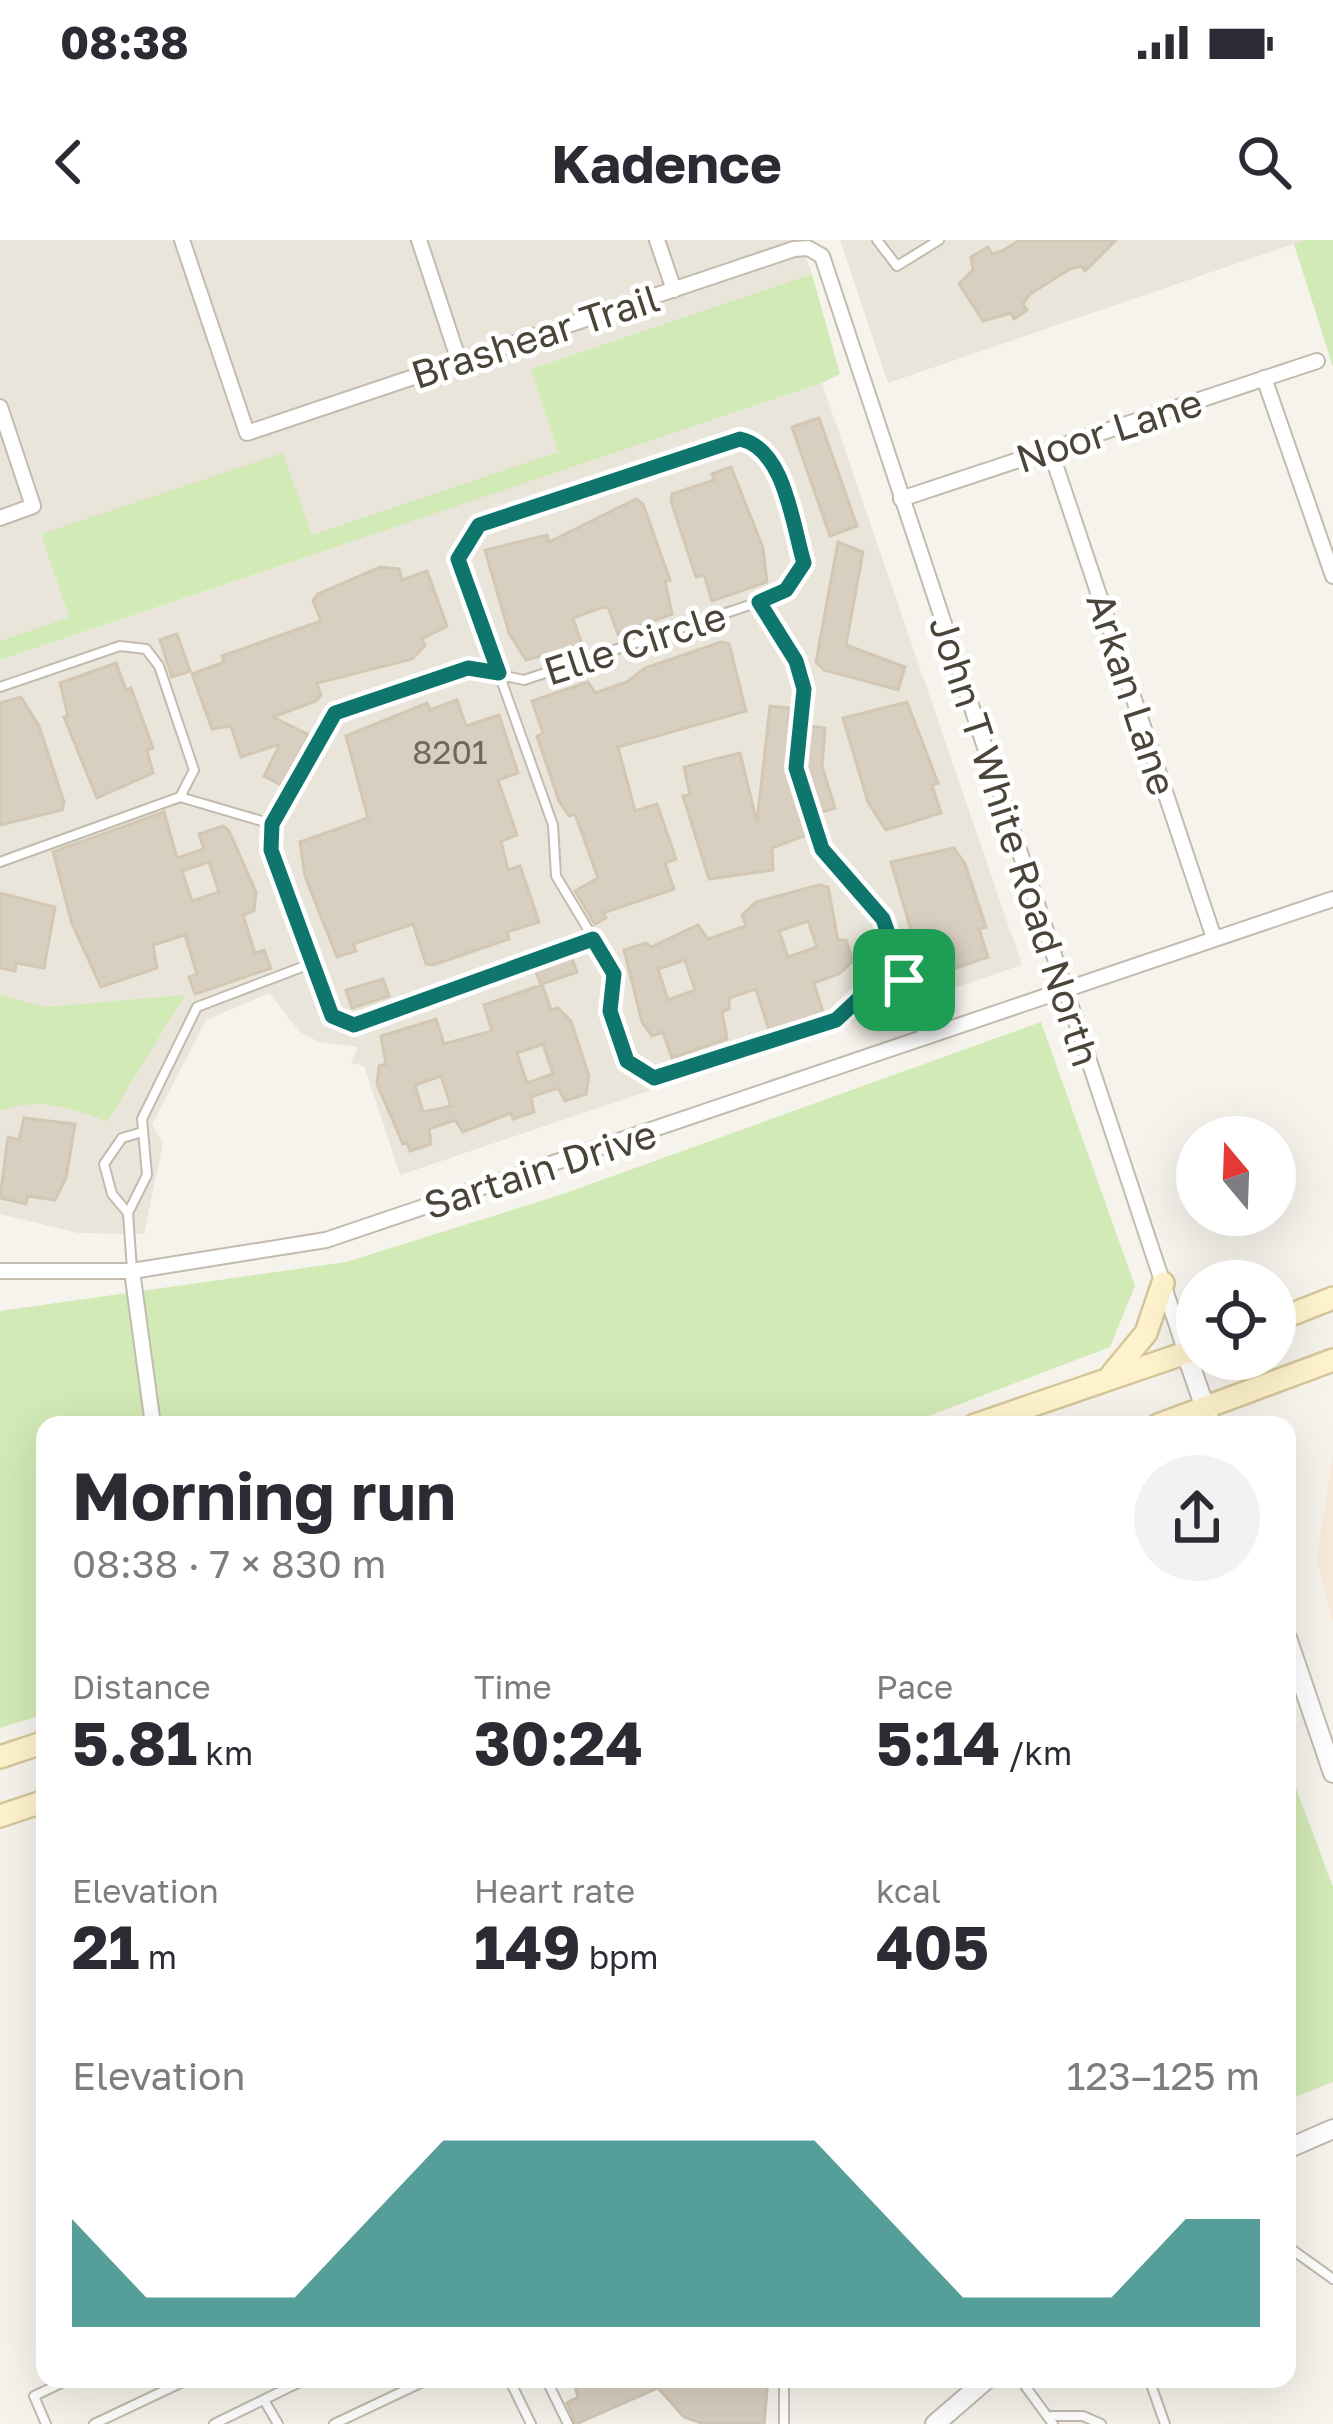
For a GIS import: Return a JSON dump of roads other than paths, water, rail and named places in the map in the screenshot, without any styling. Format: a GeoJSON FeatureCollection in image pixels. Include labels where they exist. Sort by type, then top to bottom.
{"type":"FeatureCollection","features":[{"type":"Feature","properties":{"kind":"main road"},"geometry":{"type":"LineString","coordinates":[[1105,1381],[1131,1357],[1146,1333],[1163,1282]]}},
{"type":"Feature","properties":{"kind":"main road"},"geometry":{"type":"LineString","coordinates":[[1296,1313],[1333,1298]]}},
{"type":"Feature","properties":{"kind":"main road"},"geometry":{"type":"LineString","coordinates":[[1002,1416],[1176,1357]]}},
{"type":"Feature","properties":{"kind":"main road"},"geometry":{"type":"LineString","coordinates":[[1210,1416],[1333,1360]]}},
{"type":"Feature","properties":{"kind":"main road"},"geometry":{"type":"LineString","coordinates":[[0,1757],[36,1745]]}},
{"type":"Feature","properties":{"kind":"main road"},"geometry":{"type":"LineString","coordinates":[[0,1816],[36,1804]]}},
{"type":"Feature","properties":{"kind":"street","name":"Brashear Trail"},"geometry":{"type":"LineString","coordinates":[[182,240],[247,433],[794,249],[808,248],[822,256]]}},
{"type":"Feature","properties":{"kind":"street"},"geometry":{"type":"LineString","coordinates":[[418,240],[459,362]]}},
{"type":"Feature","properties":{"kind":"street"},"geometry":{"type":"LineString","coordinates":[[657,240],[674,290]]}},
{"type":"Feature","properties":{"kind":"street","name":"John T White Road North"},"geometry":{"type":"LineString","coordinates":[[822,256],[1176,1313]]}},
{"type":"Feature","properties":{"kind":"street","name":"Noor Lane"},"geometry":{"type":"LineString","coordinates":[[901,499],[1317,361]]}},
{"type":"Feature","properties":{"kind":"street"},"geometry":{"type":"LineString","coordinates":[[1264,378],[1333,576]]}},
{"type":"Feature","properties":{"kind":"street"},"geometry":{"type":"LineString","coordinates":[[0,407],[33,506],[0,518]]}},
{"type":"Feature","properties":{"kind":"street","name":"Arkan Lane"},"geometry":{"type":"LineString","coordinates":[[1050,449],[1214,938]]}},
{"type":"Feature","properties":{"kind":"street","name":"Sartain Drive"},"geometry":{"type":"LineString","coordinates":[[0,1270],[132,1271],[326,1240],[1333,899]]}},
{"type":"Feature","properties":{"kind":"street"},"geometry":{"type":"LineString","coordinates":[[132,1271],[152,1416]]}},
{"type":"Feature","properties":{"kind":"street","name":"John T White Road North"},"geometry":{"type":"LineString","coordinates":[[1199,1380],[1208,1416]]}},
{"type":"Feature","properties":{"kind":"street"},"geometry":{"type":"LineString","coordinates":[[1296,1664],[1333,1773]]}},
{"type":"Feature","properties":{"kind":"street"},"geometry":{"type":"LineString","coordinates":[[1296,2145],[1333,2129]]}},
{"type":"Feature","properties":{"kind":"street"},"geometry":{"type":"LineString","coordinates":[[935,2424],[977,2388]]}},
{"type":"Feature","properties":{"kind":"lane"},"geometry":{"type":"LineString","coordinates":[[877,240],[897,266],[939,240]]}},
{"type":"Feature","properties":{"kind":"lane"},"geometry":{"type":"LineString","coordinates":[[904,980],[866,992],[836,1020],[654,1078],[627,1061],[610,1011],[614,974],[556,876],[553,825],[458,559],[479,525],[740,439],[757,442],[770,455],[804,563],[786,590],[759,602],[796,661],[804,689],[796,768],[822,849],[883,919],[904,980],[923,1037]]}},
{"type":"Feature","properties":{"kind":"lane","name":"Elle Circle"},"geometry":{"type":"LineString","coordinates":[[272,824],[335,713],[468,668],[524,680],[759,602]]}},
{"type":"Feature","properties":{"kind":"lane"},"geometry":{"type":"LineString","coordinates":[[0,687],[120,646],[146,649],[159,666],[194,770],[180,796]]}},
{"type":"Feature","properties":{"kind":"lane"},"geometry":{"type":"LineString","coordinates":[[0,862],[180,796],[272,824],[271,850],[310,964],[332,1016],[354,1025],[593,939]]}},
{"type":"Feature","properties":{"kind":"lane"},"geometry":{"type":"LineString","coordinates":[[132,1271],[128,1213],[147,1175],[139,1133],[197,1007],[310,964]]}},
{"type":"Feature","properties":{"kind":"lane"},"geometry":{"type":"LineString","coordinates":[[128,1213],[112,1194],[104,1164],[122,1138],[139,1133]]}},
{"type":"Feature","properties":{"kind":"lane"},"geometry":{"type":"LineString","coordinates":[[1296,2252],[1333,2279]]}},
{"type":"Feature","properties":{"kind":"lane"},"geometry":{"type":"LineString","coordinates":[[46,2424],[34,2396],[51,2388]]}},
{"type":"Feature","properties":{"kind":"lane"},"geometry":{"type":"LineString","coordinates":[[94,2424],[170,2388]]}},
{"type":"Feature","properties":{"kind":"lane"},"geometry":{"type":"LineString","coordinates":[[214,2424],[288,2388]]}},
{"type":"Feature","properties":{"kind":"lane"},"geometry":{"type":"LineString","coordinates":[[334,2424],[410,2388]]}},
{"type":"Feature","properties":{"kind":"lane"},"geometry":{"type":"LineString","coordinates":[[513,2388],[531,2424]]}},
{"type":"Feature","properties":{"kind":"lane"},"geometry":{"type":"LineString","coordinates":[[550,2388],[568,2424]]}},
{"type":"Feature","properties":{"kind":"lane"},"geometry":{"type":"LineString","coordinates":[[782,2388],[784,2424]]}},
{"type":"Feature","properties":{"kind":"lane"},"geometry":{"type":"LineString","coordinates":[[1027,2388],[1053,2420],[1083,2416],[1101,2424]]}},
{"type":"Feature","properties":{"kind":"lane"},"geometry":{"type":"LineString","coordinates":[[1152,2388],[1165,2424]]}},
{"type":"Feature","properties":{"kind":"lane"},"geometry":{"type":"LineString","coordinates":[[264,2400],[278,2424]]}}]}
